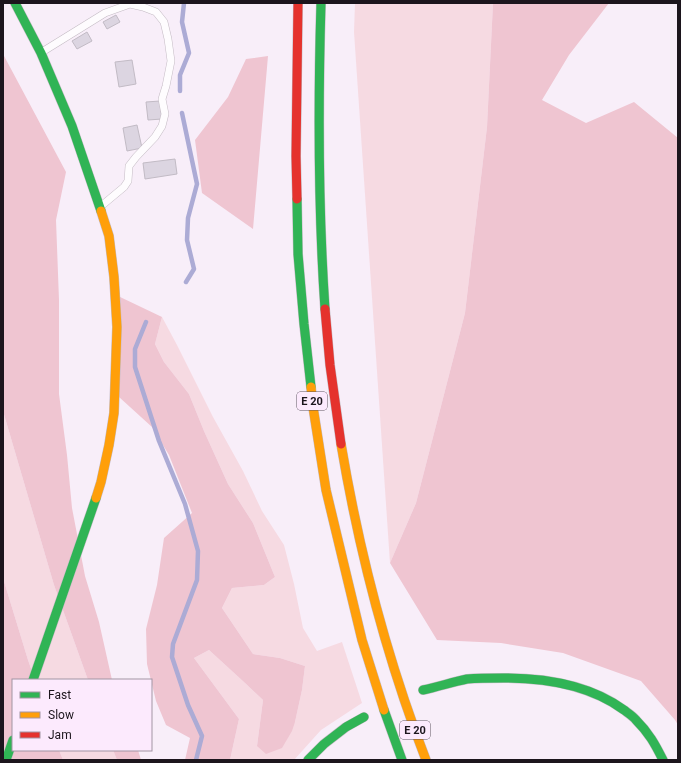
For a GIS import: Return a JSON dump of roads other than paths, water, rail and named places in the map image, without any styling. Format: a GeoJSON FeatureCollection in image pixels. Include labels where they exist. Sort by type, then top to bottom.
{"type":"FeatureCollection","features":[{"type":"Feature","properties":{"kind":"main road"},"geometry":{"type":"LineString","coordinates":[[15,3],[41,53],[72,126],[100,207],[109,236],[118,326],[114,413],[101,482],[33,679]]}},
{"type":"Feature","properties":{"kind":"main road","name":"E 20"},"geometry":{"type":"LineString","coordinates":[[298,3],[296,156],[298,254],[313,407],[326,490],[347,583],[362,640],[384,710],[402,760]]}},
{"type":"Feature","properties":{"kind":"main road","name":"E 20"},"geometry":{"type":"LineString","coordinates":[[321,3],[319,153],[321,253],[325,318],[334,400],[349,489],[368,573],[384,634],[404,700],[426,760]]}},
{"type":"Feature","properties":{"kind":"main road"},"geometry":{"type":"LineString","coordinates":[[423,690],[465,680],[511,678],[534,678],[578,687],[600,695],[622,707],[638,722],[653,740],[663,760]]}},
{"type":"Feature","properties":{"kind":"main road"},"geometry":{"type":"LineString","coordinates":[[404,700],[428,740]]}},
{"type":"Feature","properties":{"kind":"main road"},"geometry":{"type":"LineString","coordinates":[[308,760],[324,744],[346,727],[364,717]]}},
{"type":"Feature","properties":{"kind":"main road"},"geometry":{"type":"LineString","coordinates":[[6,760],[12,743]]}},
{"type":"Feature","properties":{"kind":"lane"},"geometry":{"type":"LineString","coordinates":[[41,53],[105,13],[130,4],[156,12],[164,22],[171,61],[162,99],[165,114],[162,126],[155,137],[136,157],[130,166],[128,181],[124,188],[100,207]]}},
{"type":"Feature","properties":{"kind":"waterway"},"geometry":{"type":"LineString","coordinates":[[180,91],[180,75],[189,53],[182,22],[184,3]]}},
{"type":"Feature","properties":{"kind":"waterway"},"geometry":{"type":"LineString","coordinates":[[182,113],[197,184],[188,218],[187,240],[194,269],[186,282]]}},
{"type":"Feature","properties":{"kind":"waterway"},"geometry":{"type":"LineString","coordinates":[[146,322],[135,349],[135,367],[159,441],[185,504],[198,551],[197,580],[173,644],[172,657],[188,705],[202,736],[196,760]]}}]}
